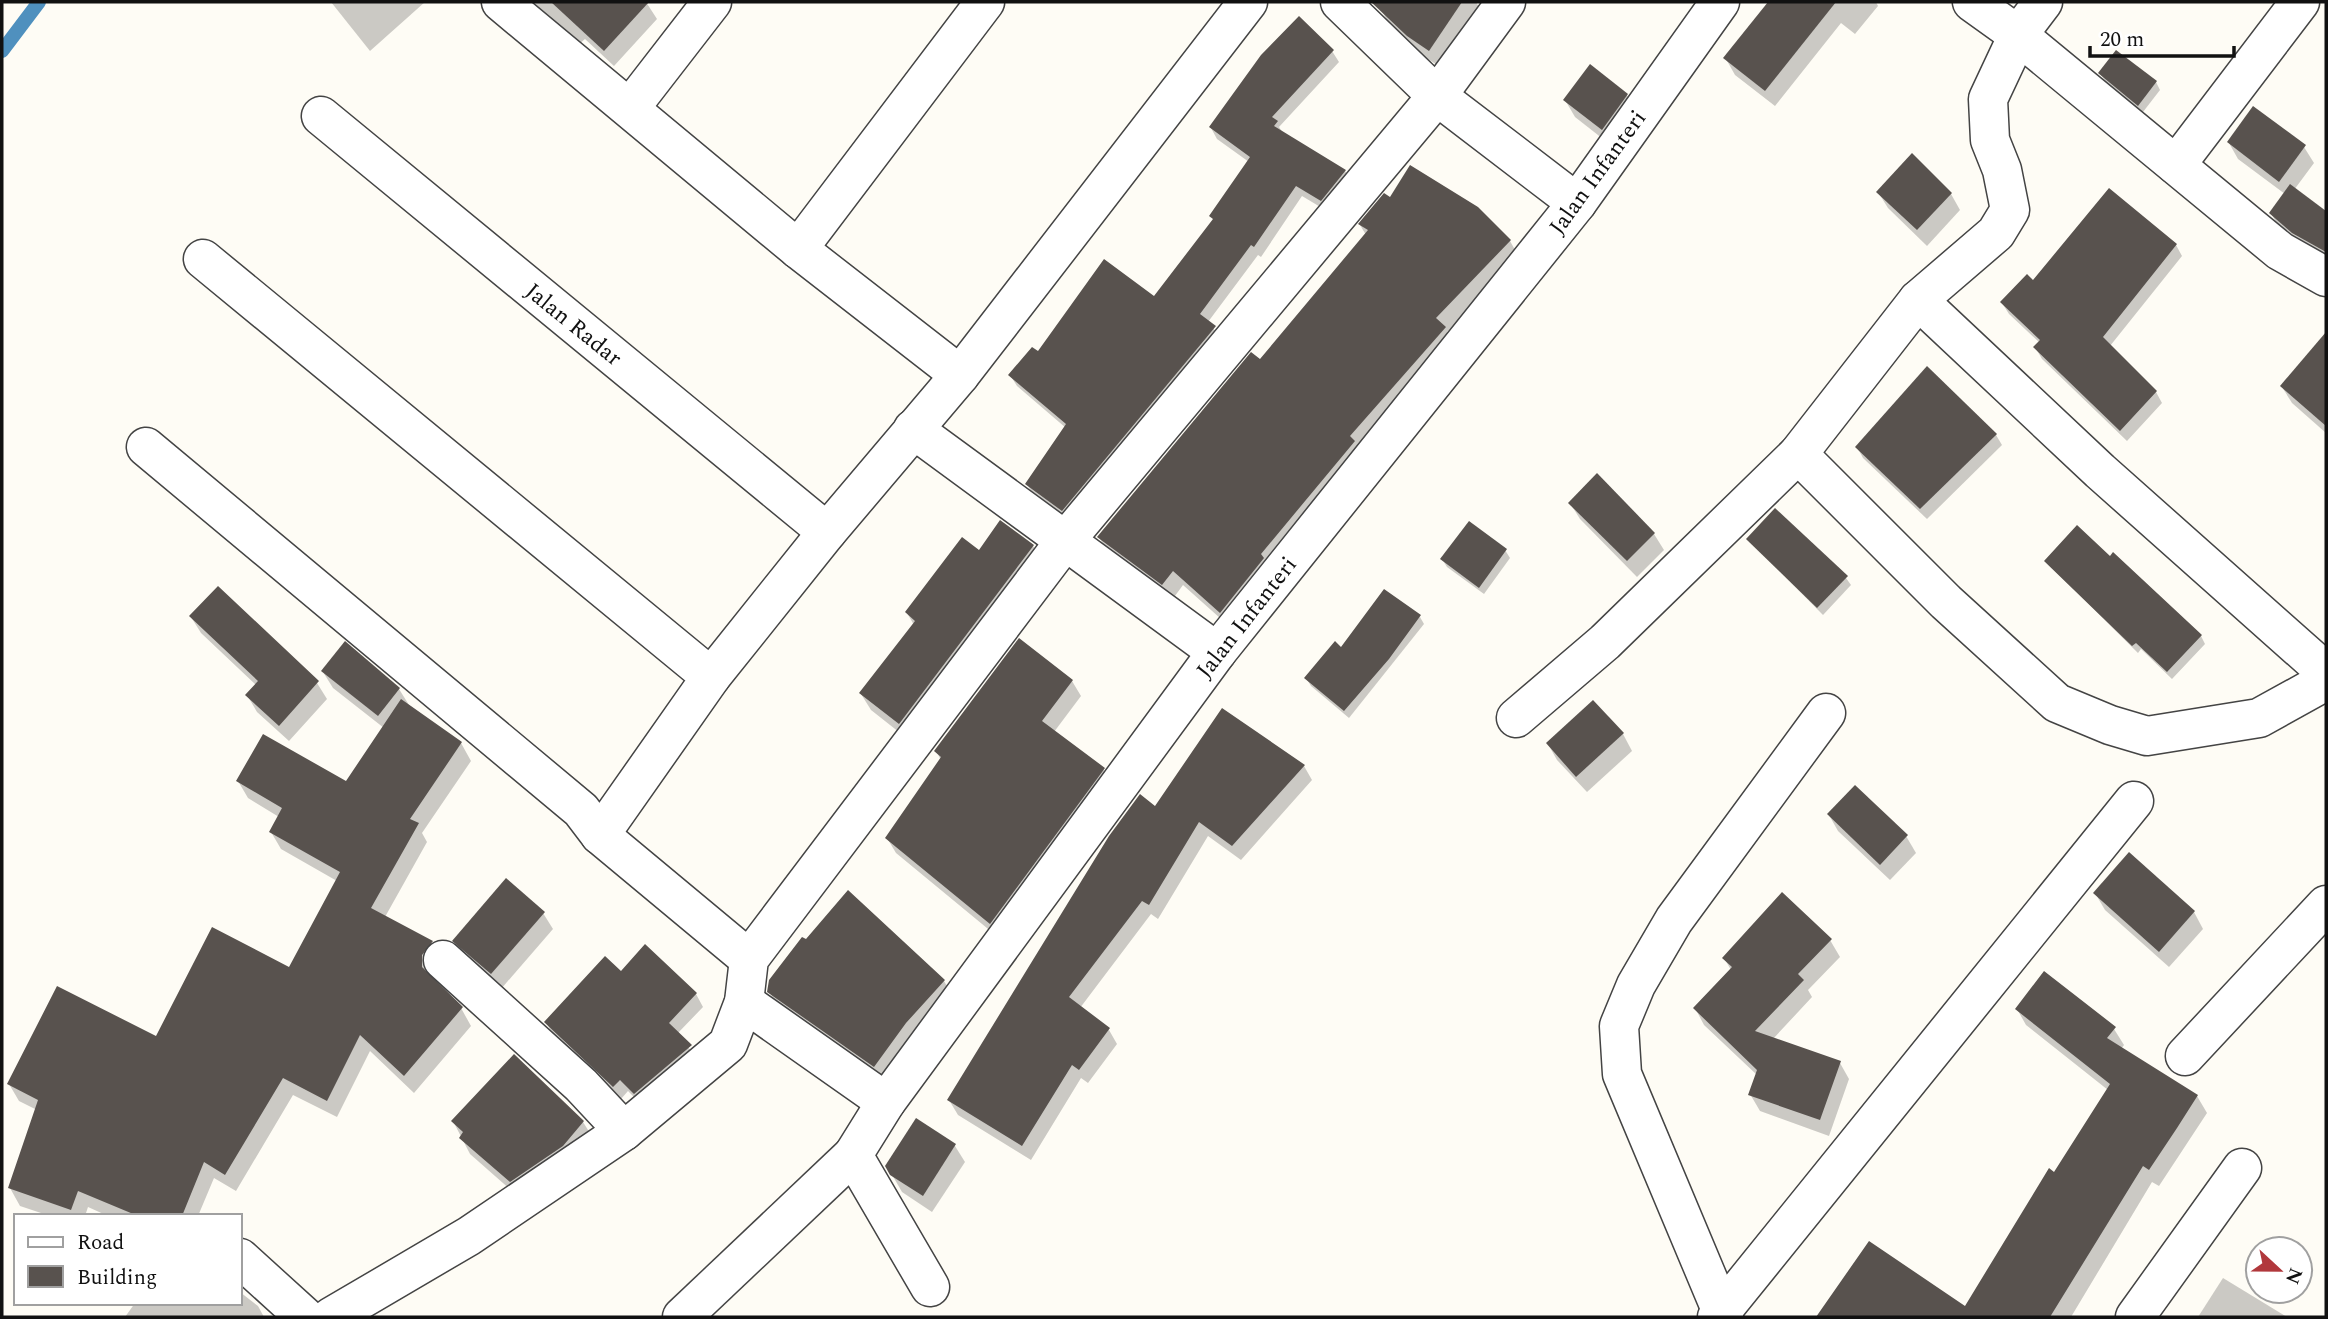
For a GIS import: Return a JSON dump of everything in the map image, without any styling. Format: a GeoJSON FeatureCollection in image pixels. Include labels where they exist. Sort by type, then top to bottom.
{"type":"FeatureCollection","features":[{"type":"Feature","properties":{"kind":"street"},"geometry":{"type":"LineString","coordinates":[[501,2],[798,249],[960,374]]}},
{"type":"Feature","properties":{"kind":"street"},"geometry":{"type":"LineString","coordinates":[[630,108],[712,2]]}},
{"type":"Feature","properties":{"kind":"street"},"geometry":{"type":"LineString","coordinates":[[798,249],[985,2]]}},
{"type":"Feature","properties":{"kind":"street"},"geometry":{"type":"LineString","coordinates":[[600,835],[711,677],[827,531],[960,374],[1248,2]]}},
{"type":"Feature","properties":{"kind":"street"},"geometry":{"type":"LineString","coordinates":[[1340,2],[1437,96],[1577,203]]}},
{"type":"Feature","properties":{"kind":"street"},"geometry":{"type":"LineString","coordinates":[[331,1317],[469,1236],[624,1131],[728,1044],[744,1002],[749,958],[1065,541],[1437,96],[1506,2]]}},
{"type":"Feature","properties":{"kind":"street","name":"Jalan Infanteri"},"geometry":{"type":"LineString","coordinates":[[682,1317],[853,1155],[886,1101],[1217,652],[1577,203],[1720,2]]}},
{"type":"Feature","properties":{"kind":"street"},"geometry":{"type":"LineString","coordinates":[[1972,2],[2018,35],[2280,251],[2326,277]]}},
{"type":"Feature","properties":{"kind":"street"},"geometry":{"type":"LineString","coordinates":[[1516,718],[1605,642],[1798,454],[1918,300],[1996,233],[2010,210],[2002,170],[1990,140],[1989,99],[2018,35],[2043,2]]}},
{"type":"Feature","properties":{"kind":"street"},"geometry":{"type":"LineString","coordinates":[[2176,165],[2300,2]]}},
{"type":"Feature","properties":{"kind":"street","name":"Jalan Radar"},"geometry":{"type":"LineString","coordinates":[[321,116],[827,531]]}},
{"type":"Feature","properties":{"kind":"street"},"geometry":{"type":"LineString","coordinates":[[203,259],[711,677]]}},
{"type":"Feature","properties":{"kind":"street"},"geometry":{"type":"LineString","coordinates":[[1918,300],[2100,471],[2326,672]]}},
{"type":"Feature","properties":{"kind":"street"},"geometry":{"type":"LineString","coordinates":[[913,429],[1217,652]]}},
{"type":"Feature","properties":{"kind":"street"},"geometry":{"type":"LineString","coordinates":[[146,447],[581,810],[600,835],[749,958]]}},
{"type":"Feature","properties":{"kind":"street"},"geometry":{"type":"LineString","coordinates":[[1798,454],[1947,602],[2057,703],[2110,725],[2147,736],[2259,718],[2326,681]]}},
{"type":"Feature","properties":{"kind":"street"},"geometry":{"type":"LineString","coordinates":[[1826,713],[1674,920],[1636,985],[1619,1026],[1622,1074],[1721,1316],[2134,801]]}},
{"type":"Feature","properties":{"kind":"street"},"geometry":{"type":"LineString","coordinates":[[2185,1056],[2326,905]]}},
{"type":"Feature","properties":{"kind":"street"},"geometry":{"type":"LineString","coordinates":[[443,960],[581,1085],[624,1131]]}},
{"type":"Feature","properties":{"kind":"street"},"geometry":{"type":"LineString","coordinates":[[744,1002],[886,1101]]}},
{"type":"Feature","properties":{"kind":"street"},"geometry":{"type":"LineString","coordinates":[[853,1155],[930,1287]]}},
{"type":"Feature","properties":{"kind":"street"},"geometry":{"type":"LineString","coordinates":[[2135,1317],[2242,1168]]}},
{"type":"Feature","properties":{"kind":"street"},"geometry":{"type":"LineString","coordinates":[[242,1260],[305,1317]]}},
{"type":"Feature","properties":{"kind":"building"},"geometry":{"type":"Polygon","coordinates":[[[551,2],[649,2],[604,51],[551,2]]]}},
{"type":"Feature","properties":{"kind":"building"},"geometry":{"type":"Polygon","coordinates":[[[1371,2],[1462,2],[1429,51],[1407,36],[1371,2]]]}},
{"type":"Feature","properties":{"kind":"building"},"geometry":{"type":"Polygon","coordinates":[[[1768,2],[1836,2],[1765,91],[1723,58],[1768,2]]]}},
{"type":"Feature","properties":{"kind":"building"},"geometry":{"type":"Polygon","coordinates":[[[1299,16],[1334,50],[1272,117],[1278,121],[1274,126],[1346,170],[1321,201],[1296,186],[1254,247],[1251,245],[1200,314],[1216,326],[1062,511],[1025,484],[1066,424],[1008,375],[1032,347],[1038,351],[1104,259],[1154,296],[1213,219],[1209,216],[1250,157],[1209,127],[1261,55],[1299,16]]]}},
{"type":"Feature","properties":{"kind":"building"},"geometry":{"type":"Polygon","coordinates":[[[2116,50],[2157,81],[2138,106],[2098,73],[2116,50]]]}},
{"type":"Feature","properties":{"kind":"building"},"geometry":{"type":"Polygon","coordinates":[[[1590,64],[1628,94],[1602,130],[1563,100],[1590,64]]]}},
{"type":"Feature","properties":{"kind":"building"},"geometry":{"type":"Polygon","coordinates":[[[2253,106],[2306,145],[2279,182],[2227,142],[2253,106]]]}},
{"type":"Feature","properties":{"kind":"building"},"geometry":{"type":"Polygon","coordinates":[[[1912,153],[1952,193],[1917,230],[1876,192],[1912,153]]]}},
{"type":"Feature","properties":{"kind":"building"},"geometry":{"type":"Polygon","coordinates":[[[1410,165],[1478,207],[1511,240],[1436,318],[1446,327],[1350,436],[1355,441],[1261,554],[1264,558],[1220,613],[1173,571],[1162,585],[1097,537],[1251,352],[1260,359],[1368,230],[1358,224],[1384,193],[1390,197],[1410,165]]]}},
{"type":"Feature","properties":{"kind":"building"},"geometry":{"type":"Polygon","coordinates":[[[2290,184],[2326,211],[2326,252],[2292,233],[2269,213],[2290,184]]]}},
{"type":"Feature","properties":{"kind":"building"},"geometry":{"type":"Polygon","coordinates":[[[2109,188],[2177,244],[2103,337],[2157,391],[2120,431],[2033,347],[2040,340],[2000,302],[2027,274],[2033,280],[2109,188]]]}},
{"type":"Feature","properties":{"kind":"building"},"geometry":{"type":"Polygon","coordinates":[[[2326,332],[2326,426],[2280,386],[2326,332]]]}},
{"type":"Feature","properties":{"kind":"building"},"geometry":{"type":"Polygon","coordinates":[[[1927,366],[1997,434],[1920,509],[1855,447],[1927,366]]]}},
{"type":"Feature","properties":{"kind":"building"},"geometry":{"type":"Polygon","coordinates":[[[1597,473],[1655,533],[1627,561],[1568,503],[1597,473]]]}},
{"type":"Feature","properties":{"kind":"building"},"geometry":{"type":"Polygon","coordinates":[[[1775,508],[1848,576],[1817,608],[1746,539],[1775,508]]]}},
{"type":"Feature","properties":{"kind":"building"},"geometry":{"type":"Polygon","coordinates":[[[1000,520],[1034,545],[899,724],[859,693],[915,621],[905,612],[962,537],[979,550],[1000,520]]]}},
{"type":"Feature","properties":{"kind":"building"},"geometry":{"type":"Polygon","coordinates":[[[1469,521],[1507,549],[1479,588],[1440,559],[1469,521]]]}},
{"type":"Feature","properties":{"kind":"building"},"geometry":{"type":"Polygon","coordinates":[[[2077,525],[2110,556],[2113,552],[2202,635],[2167,672],[2136,643],[2132,646],[2044,561],[2077,525]]]}},
{"type":"Feature","properties":{"kind":"building"},"geometry":{"type":"Polygon","coordinates":[[[218,586],[319,681],[279,726],[245,695],[258,681],[189,616],[218,586]]]}},
{"type":"Feature","properties":{"kind":"building"},"geometry":{"type":"Polygon","coordinates":[[[1384,589],[1421,615],[1389,659],[1344,711],[1304,678],[1335,641],[1341,647],[1384,589]]]}},
{"type":"Feature","properties":{"kind":"building"},"geometry":{"type":"Polygon","coordinates":[[[1019,638],[1073,680],[1042,721],[1105,768],[990,924],[885,838],[941,757],[934,751],[1019,638]]]}},
{"type":"Feature","properties":{"kind":"building"},"geometry":{"type":"Polygon","coordinates":[[[345,641],[400,688],[378,716],[321,671],[345,641]]]}},
{"type":"Feature","properties":{"kind":"building"},"geometry":{"type":"Polygon","coordinates":[[[401,699],[462,742],[410,819],[419,823],[371,908],[433,941],[422,955],[422,967],[463,1007],[404,1076],[360,1035],[327,1101],[283,1078],[225,1175],[204,1162],[183,1214],[133,1214],[78,1191],[71,1210],[8,1188],[38,1100],[7,1084],[57,986],[156,1036],[212,927],[289,967],[340,872],[269,832],[282,808],[236,781],[263,734],[346,781],[401,699]]]}},
{"type":"Feature","properties":{"kind":"building"},"geometry":{"type":"Polygon","coordinates":[[[1593,700],[1624,733],[1576,777],[1546,743],[1593,700]]]}},
{"type":"Feature","properties":{"kind":"building"},"geometry":{"type":"Polygon","coordinates":[[[1222,708],[1305,765],[1232,846],[1199,822],[1149,905],[1142,901],[1069,997],[1110,1028],[1079,1070],[1072,1065],[1022,1146],[947,1100],[1109,836],[1140,794],[1155,806],[1222,708]]]}},
{"type":"Feature","properties":{"kind":"building"},"geometry":{"type":"Polygon","coordinates":[[[1855,785],[1908,835],[1880,865],[1827,814],[1855,785]]]}},
{"type":"Feature","properties":{"kind":"building"},"geometry":{"type":"Polygon","coordinates":[[[2129,852],[2195,911],[2159,952],[2093,893],[2129,852]]]}},
{"type":"Feature","properties":{"kind":"building"},"geometry":{"type":"Polygon","coordinates":[[[506,878],[545,912],[491,974],[452,941],[506,878]]]}},
{"type":"Feature","properties":{"kind":"building"},"geometry":{"type":"Polygon","coordinates":[[[848,890],[945,980],[906,1023],[874,1067],[767,992],[769,980],[802,937],[806,939],[848,890]]]}},
{"type":"Feature","properties":{"kind":"building"},"geometry":{"type":"Polygon","coordinates":[[[1782,892],[1832,939],[1798,974],[1804,980],[1755,1031],[1841,1061],[1820,1120],[1748,1095],[1757,1070],[1693,1008],[1732,967],[1722,958],[1782,892]]]}},
{"type":"Feature","properties":{"kind":"building"},"geometry":{"type":"Polygon","coordinates":[[[645,944],[697,993],[669,1023],[692,1045],[634,1094],[620,1080],[613,1087],[544,1022],[605,956],[621,971],[645,944]]]}},
{"type":"Feature","properties":{"kind":"building"},"geometry":{"type":"Polygon","coordinates":[[[2044,971],[2116,1027],[2107,1038],[2198,1095],[2177,1128],[2149,1170],[2143,1166],[2050,1317],[1816,1317],[1869,1241],[1965,1306],[2049,1168],[2054,1172],[2110,1084],[2015,1009],[2044,971]]]}},
{"type":"Feature","properties":{"kind":"building"},"geometry":{"type":"Polygon","coordinates":[[[514,1054],[584,1121],[563,1146],[510,1182],[459,1138],[463,1132],[451,1121],[514,1054]]]}},
{"type":"Feature","properties":{"kind":"building"},"geometry":{"type":"Polygon","coordinates":[[[916,1118],[956,1144],[923,1196],[890,1175],[885,1166],[916,1118]]]}},
{"type":"Feature","properties":{"kind":"waterway"},"geometry":{"type":"LineString","coordinates":[[2,51],[39,2]]}}]}
